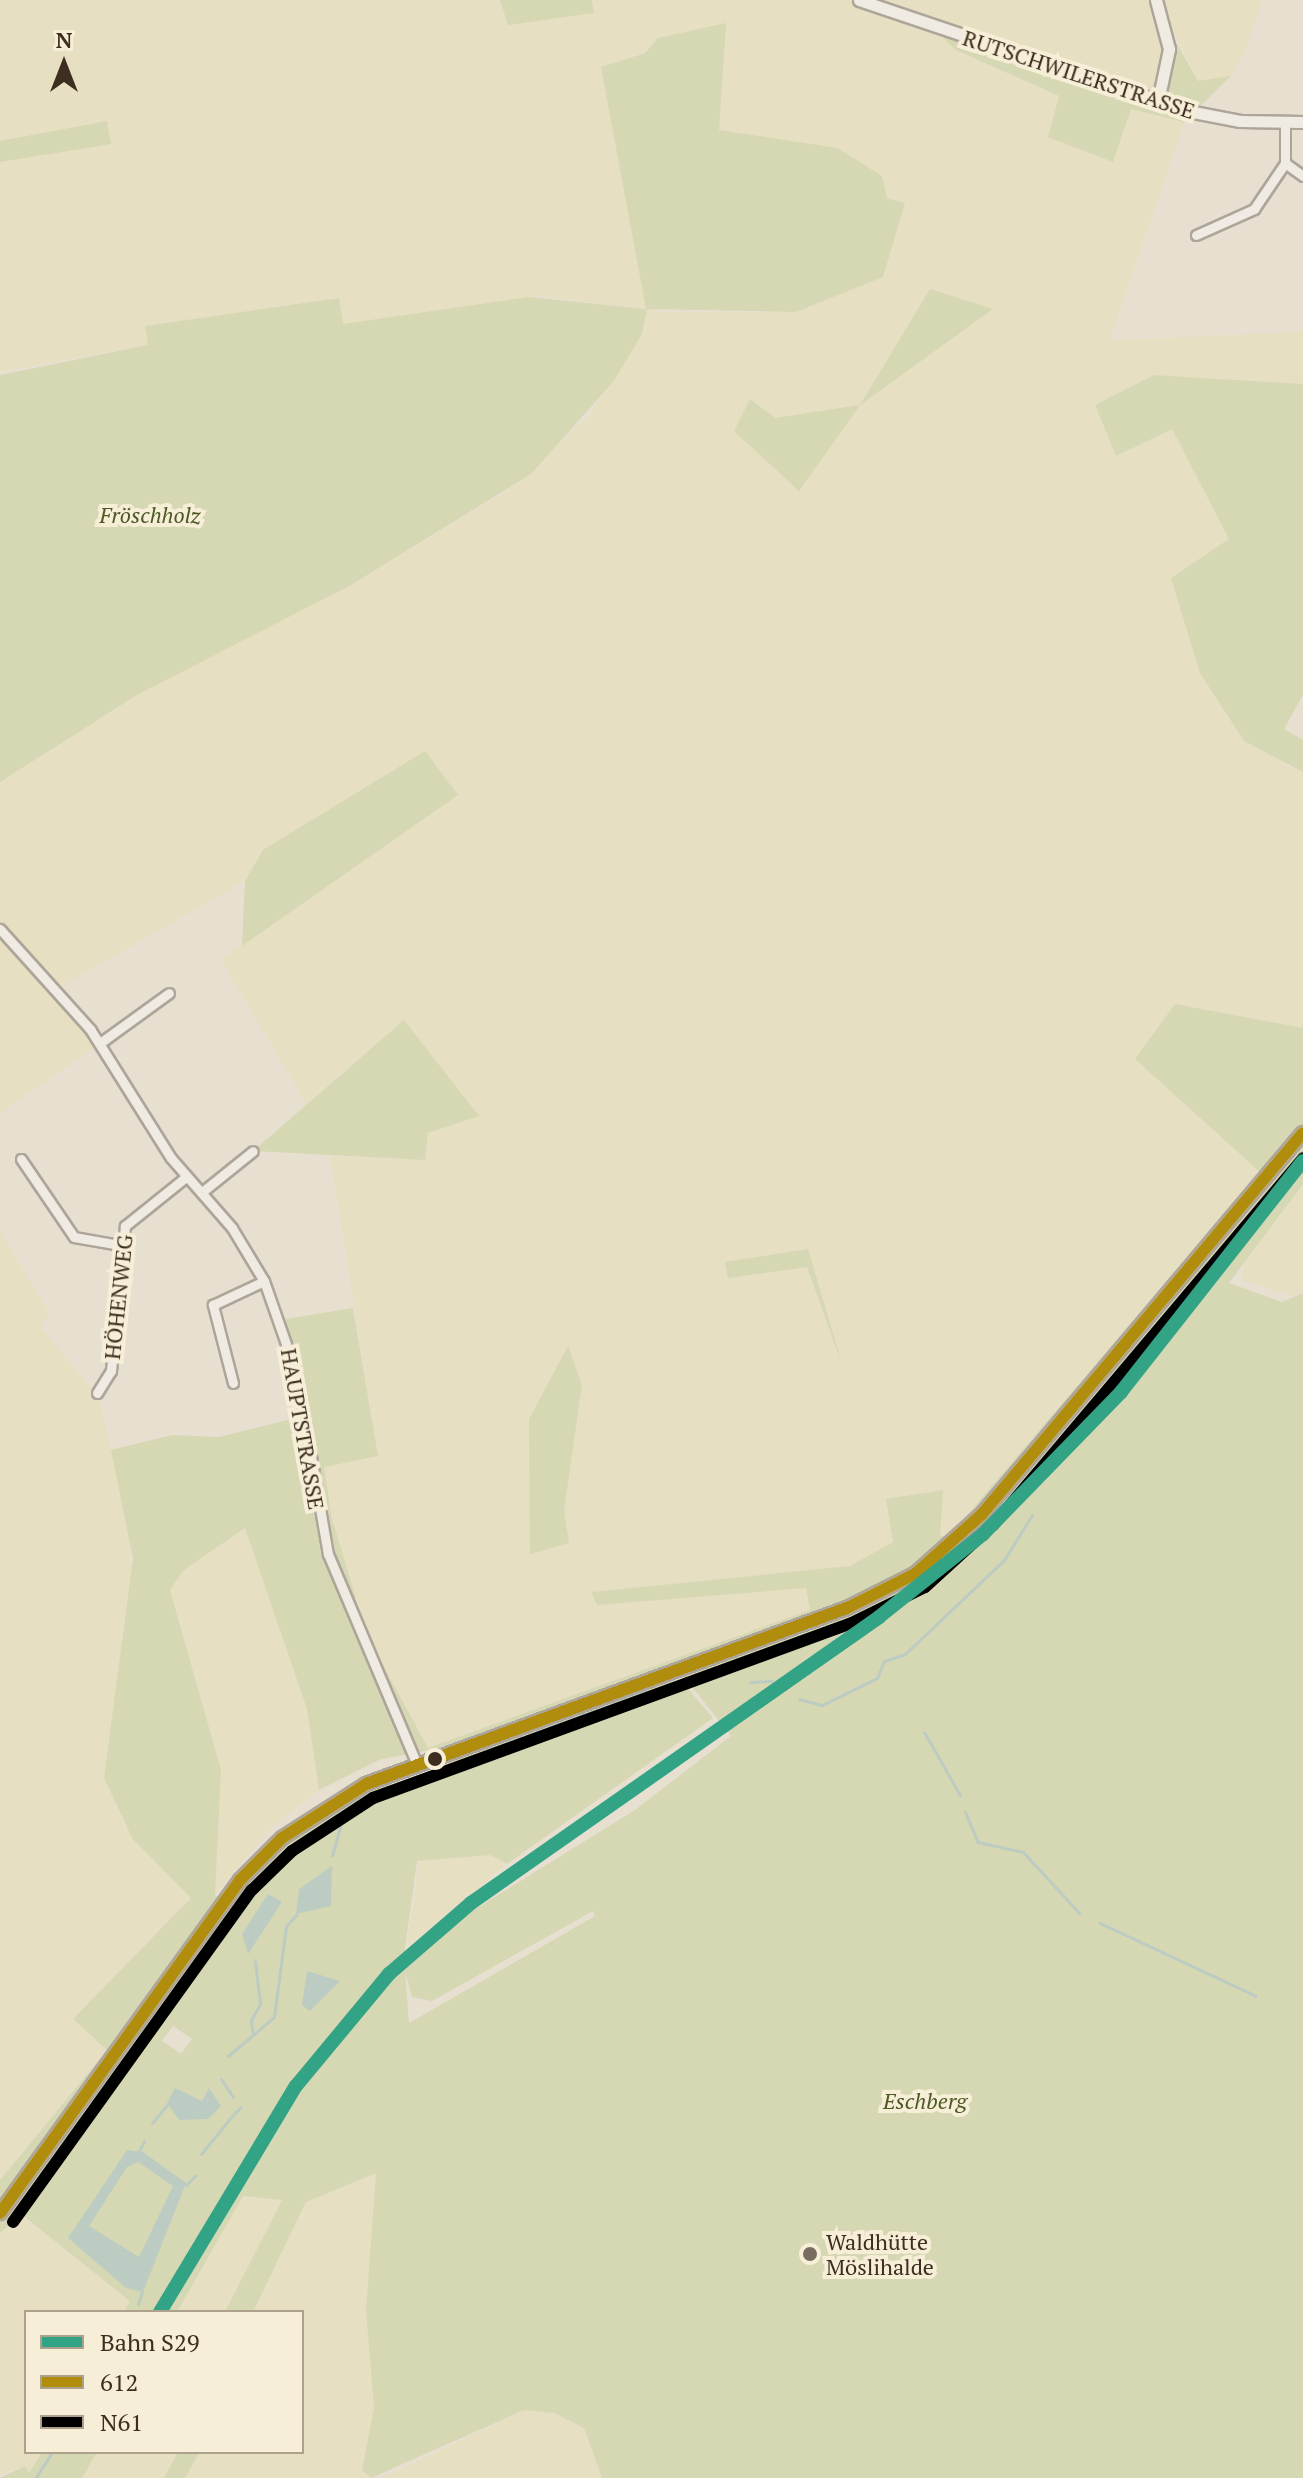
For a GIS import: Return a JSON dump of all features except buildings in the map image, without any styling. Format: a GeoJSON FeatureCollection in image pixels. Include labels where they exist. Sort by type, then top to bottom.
{"type":"FeatureCollection","features":[{"type":"Feature","properties":{"kind":"main road"},"geometry":{"type":"LineString","coordinates":[[0,2213],[255,1863],[336,1798],[417,1765],[847,1608],[915,1574],[982,1514],[1199,1261],[1303,1133]]}},
{"type":"Feature","properties":{"kind":"street","name":"RUTSCHWILERSTRASSE"},"geometry":{"type":"LineString","coordinates":[[859,0],[1158,101],[1219,118],[1303,122]]}},
{"type":"Feature","properties":{"kind":"street"},"geometry":{"type":"LineString","coordinates":[[1156,0],[1169,49],[1158,101]]}},
{"type":"Feature","properties":{"kind":"street"},"geometry":{"type":"LineString","coordinates":[[1196,235],[1250,214],[1285,163],[1285,123]]}},
{"type":"Feature","properties":{"kind":"street"},"geometry":{"type":"LineString","coordinates":[[1285,163],[1303,176]]}},
{"type":"Feature","properties":{"kind":"street","name":"HAUPTSTRASSE"},"geometry":{"type":"LineString","coordinates":[[0,929],[100,1043],[186,1177],[202,1192],[264,1281],[297,1375],[328,1554],[417,1765]]}},
{"type":"Feature","properties":{"kind":"street"},"geometry":{"type":"LineString","coordinates":[[100,1043],[169,993]]}},
{"type":"Feature","properties":{"kind":"street"},"geometry":{"type":"LineString","coordinates":[[202,1192],[253,1151]]}},
{"type":"Feature","properties":{"kind":"street"},"geometry":{"type":"LineString","coordinates":[[21,1159],[74,1237],[120,1245]]}},
{"type":"Feature","properties":{"kind":"street","name":"HÖHENWEG"},"geometry":{"type":"LineString","coordinates":[[97,1393],[111,1371],[120,1245],[128,1221],[186,1177]]}},
{"type":"Feature","properties":{"kind":"street"},"geometry":{"type":"LineString","coordinates":[[233,1383],[213,1305],[264,1281]]}},
{"type":"Feature","properties":{"kind":"shaded area"},"geometry":{"type":"Polygon","coordinates":[[[0,0],[500,0],[508,25],[594,12],[592,0],[1263,0],[1244,54],[1231,76],[1214,84],[1198,81],[1175,34],[1158,101],[956,50],[1060,97],[1049,137],[1112,162],[1131,108],[1184,122],[1110,340],[1303,332],[1303,384],[1154,375],[1095,405],[1116,456],[1172,428],[1229,539],[1283,764],[1303,772],[1303,1028],[1175,1004],[1135,1059],[1260,1172],[949,1536],[940,1536],[943,1490],[887,1499],[893,1542],[850,1566],[592,1592],[597,1605],[806,1587],[810,1611],[427,1748],[418,1741],[348,1600],[323,1466],[378,1455],[330,1156],[425,1160],[428,1133],[478,1116],[404,1020],[306,1104],[221,959],[458,795],[263,850],[245,881],[57,989],[100,1043],[0,1114],[0,782],[168,676],[351,585],[505,492],[588,417],[642,334],[647,309],[539,296],[343,324],[338,298],[145,326],[148,345],[0,372],[0,0]],[[691,29],[692,35],[602,67],[658,312],[796,312],[883,277],[905,203],[887,198],[837,148],[719,131],[691,29]],[[750,400],[734,431],[774,418],[750,400]]]}},
{"type":"Feature","properties":{"kind":"shaded area"},"geometry":{"type":"Polygon","coordinates":[[[1303,1184],[1303,1291],[1293,1296],[1241,1280],[1246,1256],[1303,1184]]]}},
{"type":"Feature","properties":{"kind":"shaded area"},"geometry":{"type":"Polygon","coordinates":[[[0,1231],[49,1312],[41,1328],[99,1397],[129,1531],[132,1576],[104,1778],[126,1829],[191,1898],[73,2019],[107,2049],[0,2180],[0,1231]]]}},
{"type":"Feature","properties":{"kind":"shaded area"},"geometry":{"type":"Polygon","coordinates":[[[246,1528],[307,1709],[319,1790],[270,1829],[215,1895],[221,1770],[170,1590],[184,1570],[246,1528]]]}},
{"type":"Feature","properties":{"kind":"shaded area"},"geometry":{"type":"Polygon","coordinates":[[[490,1855],[507,1864],[407,1947],[419,1860],[490,1855]]]}},
{"type":"Feature","properties":{"kind":"shaded area"},"geometry":{"type":"Polygon","coordinates":[[[332,1866],[331,1906],[296,1914],[299,1889],[332,1866]]]}},
{"type":"Feature","properties":{"kind":"shaded area"},"geometry":{"type":"Polygon","coordinates":[[[268,1894],[282,1902],[248,1954],[242,1934],[268,1894]]]}},
{"type":"Feature","properties":{"kind":"shaded area"},"geometry":{"type":"Polygon","coordinates":[[[307,1971],[340,1981],[310,2011],[302,2005],[307,1971]]]}},
{"type":"Feature","properties":{"kind":"shaded area"},"geometry":{"type":"Polygon","coordinates":[[[175,2088],[202,2101],[209,2088],[221,2106],[208,2119],[179,2120],[167,2103],[175,2088]]]}},
{"type":"Feature","properties":{"kind":"shaded area"},"geometry":{"type":"Polygon","coordinates":[[[127,2150],[143,2152],[186,2183],[143,2292],[126,2288],[68,2238],[127,2150]],[[138,2162],[127,2167],[89,2226],[139,2257],[173,2186],[138,2162]]]}},
{"type":"Feature","properties":{"kind":"shaded area"},"geometry":{"type":"Polygon","coordinates":[[[377,2172],[366,2311],[374,2408],[362,2470],[371,2478],[185,2478],[199,2454],[304,2454],[304,2310],[254,2310],[306,2202],[377,2172]]]}},
{"type":"Feature","properties":{"kind":"shaded area"},"geometry":{"type":"Polygon","coordinates":[[[243,2196],[282,2200],[226,2310],[178,2310],[243,2196]]]}},
{"type":"Feature","properties":{"kind":"shaded area"},"geometry":{"type":"Polygon","coordinates":[[[20,2214],[131,2301],[125,2310],[24,2310],[24,2454],[41,2454],[29,2473],[24,2466],[0,2475],[0,2233],[20,2214]]]}},
{"type":"Feature","properties":{"kind":"shaded area"},"geometry":{"type":"Polygon","coordinates":[[[524,2410],[554,2413],[584,2428],[602,2478],[382,2478],[524,2410]]]}},
{"type":"Feature","properties":{"kind":"shaded area"},"geometry":{"type":"Polygon","coordinates":[[[96,2454],[177,2454],[164,2478],[82,2478],[96,2454]]]}},
{"type":"Feature","properties":{"kind":"green space"},"geometry":{"type":"Polygon","coordinates":[[[500,0],[592,0],[594,13],[508,25],[500,0]]]}},
{"type":"Feature","properties":{"kind":"green space","name":"Fröschholz"},"geometry":{"type":"Polygon","coordinates":[[[726,23],[719,130],[837,148],[882,176],[887,198],[905,203],[883,277],[796,312],[647,309],[642,334],[613,382],[531,474],[351,585],[137,695],[0,782],[0,375],[148,345],[145,326],[339,298],[343,324],[529,297],[646,309],[601,67],[645,53],[658,38],[726,23]]]}},
{"type":"Feature","properties":{"kind":"green space"},"geometry":{"type":"Polygon","coordinates":[[[929,24],[1158,101],[1166,25],[1198,81],[1231,76],[1184,122],[1131,109],[1113,162],[1048,137],[1059,96],[956,50],[929,24]]]}},
{"type":"Feature","properties":{"kind":"green space"},"geometry":{"type":"Polygon","coordinates":[[[107,121],[111,144],[0,162],[0,141],[107,121]]]}},
{"type":"Feature","properties":{"kind":"green space"},"geometry":{"type":"Polygon","coordinates":[[[930,289],[993,309],[860,405],[930,289]]]}},
{"type":"Feature","properties":{"kind":"green space"},"geometry":{"type":"Polygon","coordinates":[[[1154,375],[1303,384],[1303,695],[1284,729],[1303,740],[1303,772],[1244,741],[1200,673],[1171,578],[1229,539],[1172,429],[1116,456],[1095,405],[1154,375]]]}},
{"type":"Feature","properties":{"kind":"green space"},"geometry":{"type":"Polygon","coordinates":[[[750,399],[775,418],[860,405],[799,491],[734,431],[750,399]]]}},
{"type":"Feature","properties":{"kind":"green space"},"geometry":{"type":"Polygon","coordinates":[[[425,751],[458,795],[242,946],[245,881],[263,850],[425,751]]]}},
{"type":"Feature","properties":{"kind":"green space","name":"Eschberg"},"geometry":{"type":"Polygon","coordinates":[[[1175,1004],[1303,1028],[1303,1184],[1229,1283],[1282,1302],[1303,1293],[1303,2478],[602,2478],[584,2428],[554,2413],[524,2410],[371,2478],[362,2470],[374,2408],[366,2311],[376,2173],[306,2202],[254,2310],[226,2310],[282,2200],[243,2196],[178,2310],[166,2310],[299,2088],[376,1994],[448,1926],[635,1810],[731,1736],[675,1665],[441,1748],[381,1759],[319,1790],[307,1709],[245,1528],[184,1570],[170,1590],[221,1770],[215,1895],[224,1901],[307,1825],[375,1788],[400,1783],[404,1794],[405,1784],[442,1772],[452,1760],[668,1681],[684,1684],[713,1718],[507,1864],[490,1855],[417,1861],[404,1955],[293,2084],[156,2310],[125,2310],[130,2301],[21,2214],[0,2233],[0,2180],[107,2050],[73,2019],[191,1898],[132,1838],[104,1778],[133,1559],[111,1450],[172,1435],[219,1437],[304,1416],[280,1320],[353,1308],[378,1456],[324,1467],[332,1519],[356,1598],[348,1601],[428,1748],[810,1610],[806,1588],[597,1605],[591,1592],[850,1566],[893,1542],[886,1499],[943,1490],[940,1536],[949,1536],[1260,1172],[1135,1059],[1175,1004]],[[593,1911],[432,2001],[412,1997],[405,1972],[409,2023],[595,1916],[593,1911]],[[173,2026],[162,2041],[181,2054],[192,2039],[173,2026]]]}},
{"type":"Feature","properties":{"kind":"green space"},"geometry":{"type":"Polygon","coordinates":[[[404,1020],[479,1116],[428,1133],[425,1160],[253,1151],[404,1020]]]}},
{"type":"Feature","properties":{"kind":"green space"},"geometry":{"type":"Polygon","coordinates":[[[808,1249],[843,1367],[807,1267],[728,1278],[725,1262],[808,1249]]]}},
{"type":"Feature","properties":{"kind":"green space"},"geometry":{"type":"Polygon","coordinates":[[[568,1346],[582,1385],[564,1511],[569,1543],[530,1554],[529,1419],[568,1346]]]}},
{"type":"Feature","properties":{"kind":"green space"},"geometry":{"type":"Polygon","coordinates":[[[41,2454],[96,2454],[82,2478],[0,2478],[25,2466],[29,2473],[41,2454]]]}},
{"type":"Feature","properties":{"kind":"green space"},"geometry":{"type":"Polygon","coordinates":[[[177,2454],[199,2454],[185,2478],[164,2478],[177,2454]]]}},
{"type":"Feature","properties":{"kind":"waterway"},"geometry":{"type":"LineString","coordinates":[[799,1699],[822,1705],[877,1678],[884,1661],[905,1654],[1004,1560],[1032,1515]]}},
{"type":"Feature","properties":{"kind":"waterway"},"geometry":{"type":"LineString","coordinates":[[750,1682],[772,1681]]}},
{"type":"Feature","properties":{"kind":"waterway"},"geometry":{"type":"LineString","coordinates":[[480,1753],[645,1692],[681,1688]]}},
{"type":"Feature","properties":{"kind":"waterway"},"geometry":{"type":"LineString","coordinates":[[924,1732],[960,1795]]}},
{"type":"Feature","properties":{"kind":"waterway"},"geometry":{"type":"LineString","coordinates":[[332,1856],[343,1816],[382,1796]]}},
{"type":"Feature","properties":{"kind":"waterway"},"geometry":{"type":"LineString","coordinates":[[965,1812],[978,1842],[1023,1852],[1079,1913]]}},
{"type":"Feature","properties":{"kind":"waterway"},"geometry":{"type":"LineString","coordinates":[[228,2056],[274,2017],[286,1926],[297,1914]]}},
{"type":"Feature","properties":{"kind":"waterway"},"geometry":{"type":"LineString","coordinates":[[1100,1923],[1256,1996]]}},
{"type":"Feature","properties":{"kind":"waterway"},"geometry":{"type":"LineString","coordinates":[[253,2035],[251,2020],[260,2004],[255,1961]]}},
{"type":"Feature","properties":{"kind":"waterway"},"geometry":{"type":"LineString","coordinates":[[221,2079],[233,2097]]}},
{"type":"Feature","properties":{"kind":"waterway"},"geometry":{"type":"LineString","coordinates":[[152,2123],[167,2105]]}},
{"type":"Feature","properties":{"kind":"waterway"},"geometry":{"type":"LineString","coordinates":[[233,2115],[241,2107]]}},
{"type":"Feature","properties":{"kind":"waterway"},"geometry":{"type":"LineString","coordinates":[[201,2154],[232,2116]]}},
{"type":"Feature","properties":{"kind":"waterway"},"geometry":{"type":"LineString","coordinates":[[139,2151],[144,2141]]}},
{"type":"Feature","properties":{"kind":"waterway"},"geometry":{"type":"LineString","coordinates":[[186,2185],[195,2176]]}},
{"type":"Feature","properties":{"kind":"waterway"},"geometry":{"type":"LineString","coordinates":[[138,2304],[142,2292]]}},
{"type":"Feature","properties":{"kind":"waterway"},"geometry":{"type":"LineString","coordinates":[[36,2477],[51,2454]]}},
{"type":"Feature","properties":{"kind":"rail line","name":"S29"},"geometry":{"type":"LineString","coordinates":[[161,2310],[296,2086],[389,1974],[471,1903],[879,1617],[983,1534],[1121,1392],[1303,1161]]}},
{"type":"Feature","properties":{"kind":"transit line","name":"612"},"geometry":{"type":"LineString","coordinates":[[0,2213],[240,1880],[282,1838],[366,1784],[847,1608],[915,1574],[982,1514],[1303,1133]]}},
{"type":"Feature","properties":{"kind":"transit line","name":"N61"},"geometry":{"type":"LineString","coordinates":[[13,2222],[252,1890],[292,1851],[373,1798],[852,1623],[925,1587],[994,1524],[1303,1158]]}},
{"type":"Feature","properties":{"kind":"place","name":"Waldhütte Möslihalde"},"geometry":{"type":"Point","coordinates":[810,2254]}}]}
